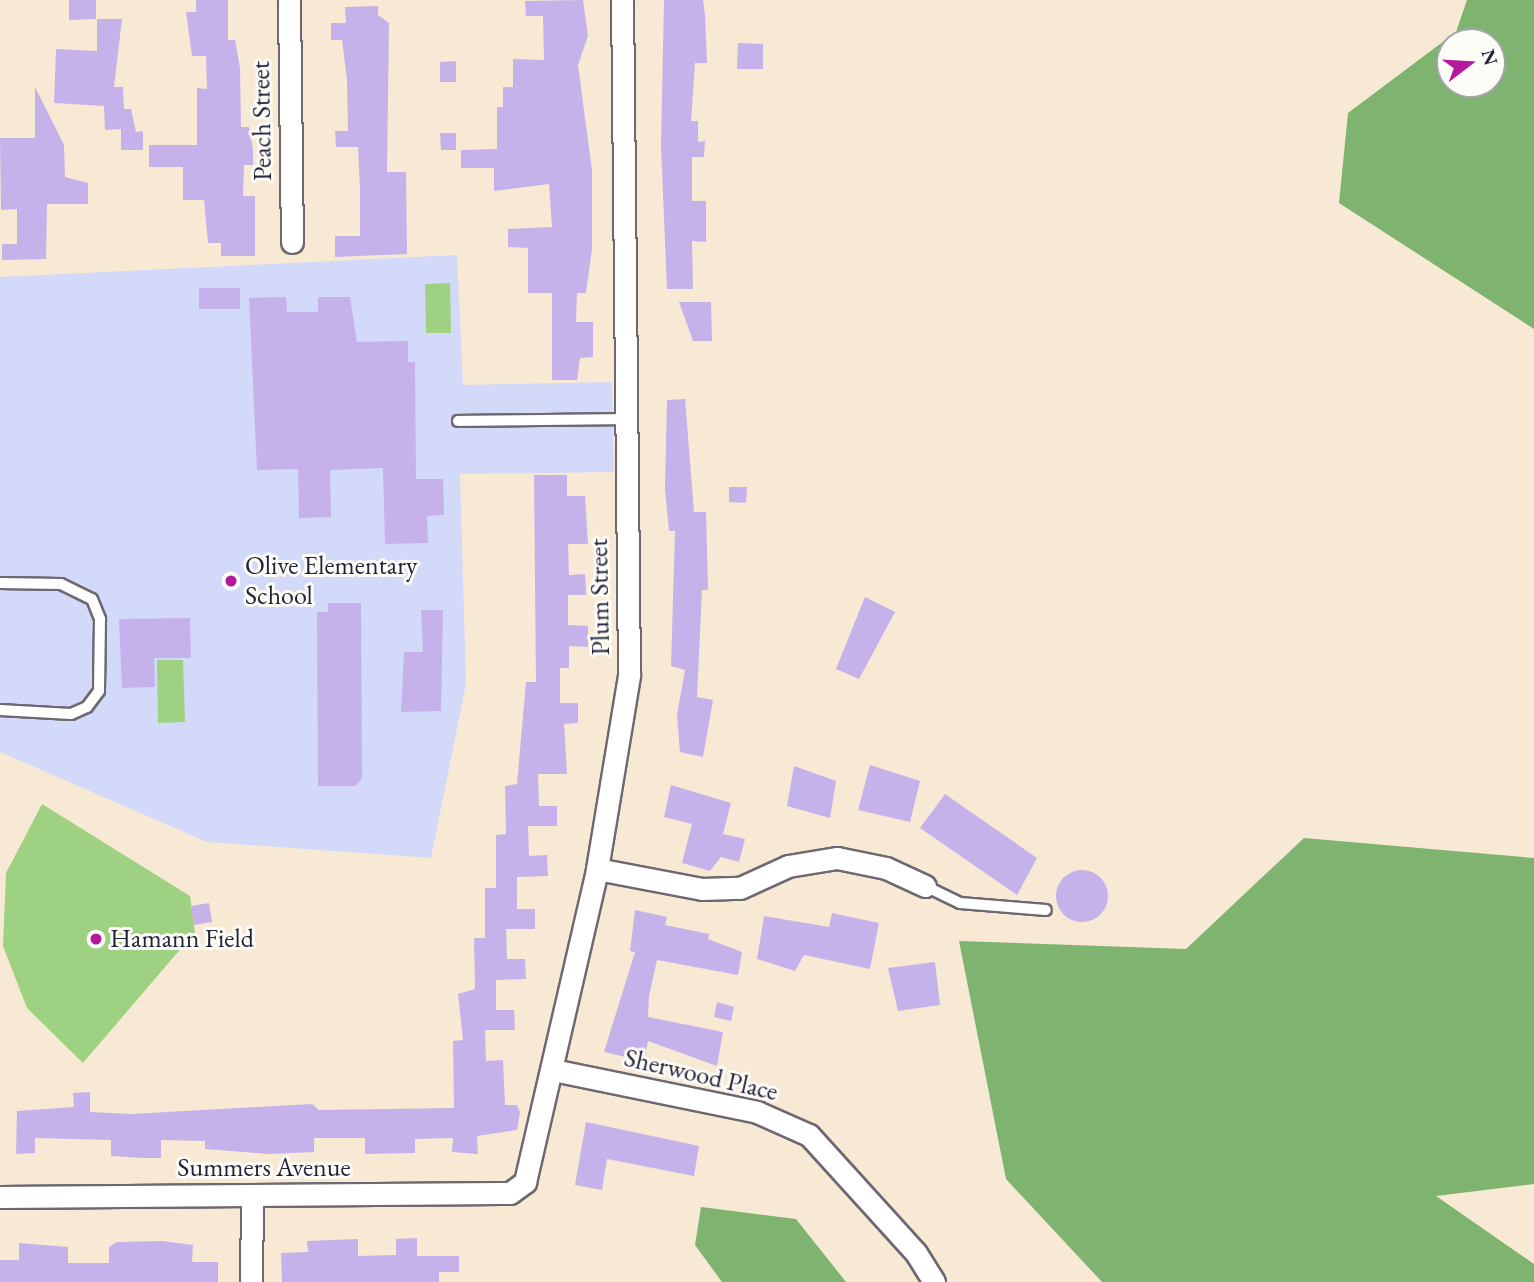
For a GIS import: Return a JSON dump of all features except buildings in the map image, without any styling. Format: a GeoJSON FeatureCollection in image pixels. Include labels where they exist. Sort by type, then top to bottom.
{"type":"FeatureCollection","features":[{"type":"Feature","properties":{"kind":"street","name":"Peach Street"},"geometry":{"type":"LineString","coordinates":[[289,0],[292,242]]}},
{"type":"Feature","properties":{"kind":"street","name":"Plum Street"},"geometry":{"type":"LineString","coordinates":[[525,1182],[554,1070],[597,869],[629,676],[621,0]]}},
{"type":"Feature","properties":{"kind":"street"},"geometry":{"type":"LineString","coordinates":[[597,869],[702,890],[740,888],[788,866],[836,858],[886,868],[925,887]]}},
{"type":"Feature","properties":{"kind":"street","name":"Sherwood Place"},"geometry":{"type":"LineString","coordinates":[[554,1070],[757,1112],[809,1135],[907,1243],[934,1282]]}},
{"type":"Feature","properties":{"kind":"street","name":"Summers Avenue"},"geometry":{"type":"LineString","coordinates":[[0,1197],[252,1198],[510,1193],[525,1182]]}},
{"type":"Feature","properties":{"kind":"street"},"geometry":{"type":"LineString","coordinates":[[251,1282],[252,1198]]}},
{"type":"Feature","properties":{"kind":"lane"},"geometry":{"type":"LineString","coordinates":[[458,421],[626,419]]}},
{"type":"Feature","properties":{"kind":"lane"},"geometry":{"type":"LineString","coordinates":[[0,583],[61,584],[92,599],[100,619],[99,691],[87,706],[71,714],[0,710]]}},
{"type":"Feature","properties":{"kind":"lane"},"geometry":{"type":"LineString","coordinates":[[925,887],[960,903],[1045,910]]}},
{"type":"Feature","properties":{"kind":"shaded area","name":"Olive Elementary School"},"geometry":{"type":"Polygon","coordinates":[[[457,255],[463,385],[612,382],[614,472],[460,474],[466,684],[431,858],[207,842],[0,752],[0,277],[457,255]]]}},
{"type":"Feature","properties":{"kind":"green space"},"geometry":{"type":"Polygon","coordinates":[[[1467,0],[1534,0],[1534,329],[1339,203],[1348,113],[1436,47],[1436,98],[1506,98],[1506,28],[1457,28],[1467,0]]]}},
{"type":"Feature","properties":{"kind":"green space"},"geometry":{"type":"Polygon","coordinates":[[[450,283],[451,333],[426,333],[425,284],[450,283]]]}},
{"type":"Feature","properties":{"kind":"green space"},"geometry":{"type":"Polygon","coordinates":[[[157,660],[183,660],[185,722],[158,723],[157,660]]]}},
{"type":"Feature","properties":{"kind":"green space","name":"Hamann Field"},"geometry":{"type":"Polygon","coordinates":[[[42,804],[190,896],[195,932],[83,1063],[27,1008],[3,946],[6,873],[42,804]]]}},
{"type":"Feature","properties":{"kind":"green space"},"geometry":{"type":"Polygon","coordinates":[[[1304,838],[1534,858],[1534,1184],[1436,1196],[1534,1264],[1534,1282],[1102,1282],[1006,1179],[959,941],[1186,949],[1304,838]]]}},
{"type":"Feature","properties":{"kind":"green space"},"geometry":{"type":"Polygon","coordinates":[[[701,1207],[796,1219],[846,1282],[722,1282],[695,1245],[701,1207]]]}},
{"type":"Feature","properties":{"kind":"place","name":"Olive Elementary School"},"geometry":{"type":"Point","coordinates":[231,581]}},
{"type":"Feature","properties":{"kind":"place","name":"Hamann Field"},"geometry":{"type":"Point","coordinates":[96,939]}}]}
